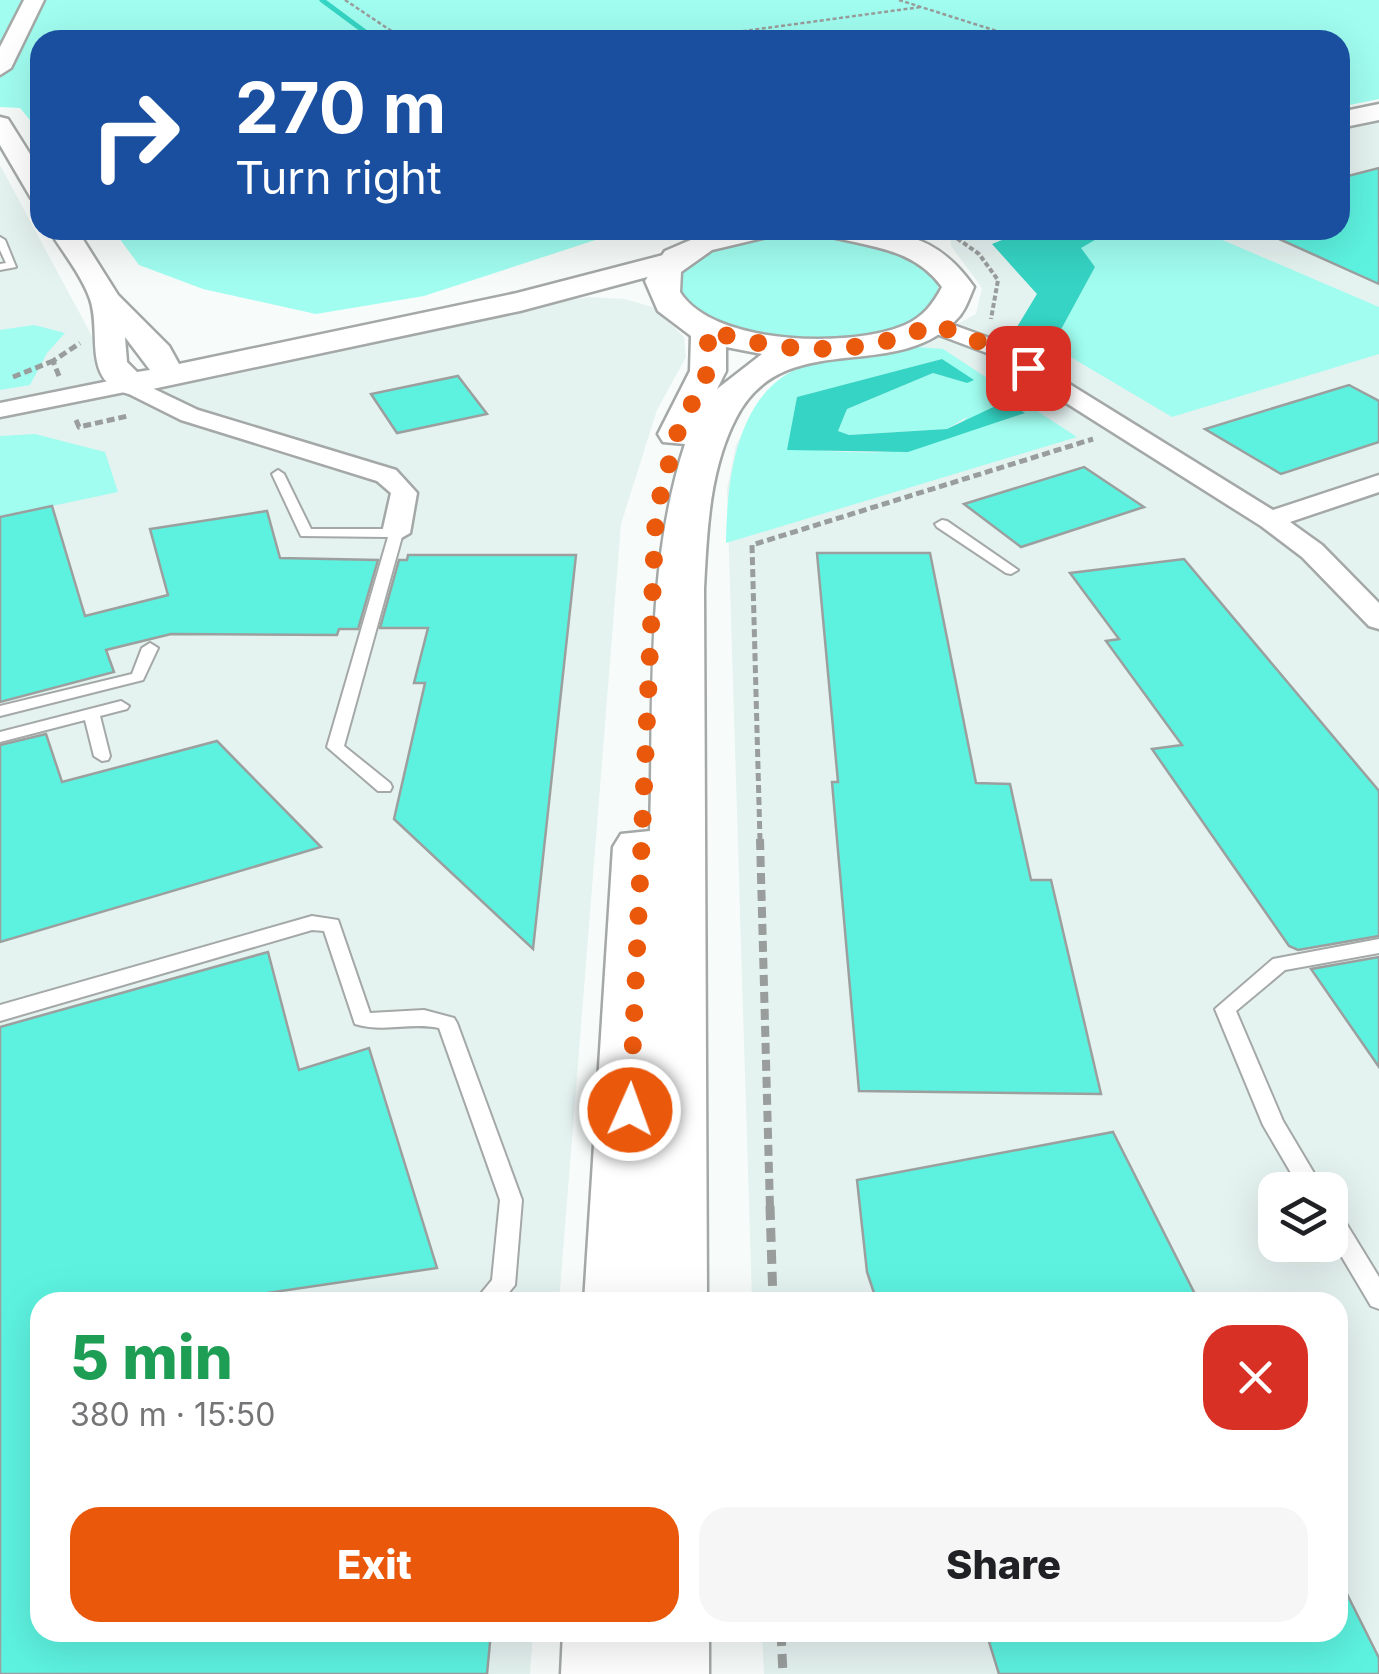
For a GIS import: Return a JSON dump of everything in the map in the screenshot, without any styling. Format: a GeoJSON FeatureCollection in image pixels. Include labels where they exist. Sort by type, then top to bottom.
{"type":"FeatureCollection","features":[{"type":"Feature","properties":{"kind":"main road"},"geometry":{"type":"LineString","coordinates":[[0,68],[34,0]]}},
{"type":"Feature","properties":{"kind":"main road"},"geometry":{"type":"LineString","coordinates":[[1350,118],[1379,112]]}},
{"type":"Feature","properties":{"kind":"main road"},"geometry":{"type":"LineString","coordinates":[[0,124],[30,175]]}},
{"type":"Feature","properties":{"kind":"main road"},"geometry":{"type":"LineString","coordinates":[[70,240],[106,300],[164,365]]}},
{"type":"Feature","properties":{"kind":"main road"},"geometry":{"type":"LineString","coordinates":[[106,300],[111,364],[129,384],[164,365],[237,362],[520,302],[671,262],[693,247],[721,240]]}},
{"type":"Feature","properties":{"kind":"main road"},"geometry":{"type":"LineString","coordinates":[[520,302],[594,296],[689,318],[754,343],[807,349],[892,340],[934,324],[954,307],[958,288],[930,241]]}},
{"type":"Feature","properties":{"kind":"main road"},"geometry":{"type":"LineString","coordinates":[[621,1292],[656,512],[670,452],[708,371],[689,318],[661,290],[662,276],[671,262]]}},
{"type":"Feature","properties":{"kind":"main road"},"geometry":{"type":"LineString","coordinates":[[670,1292],[681,589],[688,512],[710,435],[730,401],[755,373],[807,349]]}},
{"type":"Feature","properties":{"kind":"main road"},"geometry":{"type":"LineString","coordinates":[[606,1674],[607,1642]]}},
{"type":"Feature","properties":{"kind":"main road"},"geometry":{"type":"LineString","coordinates":[[664,1674],[665,1642]]}},
{"type":"Feature","properties":{"kind":"street"},"geometry":{"type":"LineString","coordinates":[[934,324],[995,348],[1270,520],[1312,551],[1379,620]]}},
{"type":"Feature","properties":{"kind":"street"},"geometry":{"type":"LineString","coordinates":[[164,365],[190,416]]}},
{"type":"Feature","properties":{"kind":"street"},"geometry":{"type":"LineString","coordinates":[[0,410],[129,384],[164,409],[394,480],[403,490],[404,500],[396,533]]}},
{"type":"Feature","properties":{"kind":"street"},"geometry":{"type":"LineString","coordinates":[[1270,520],[1379,483]]}},
{"type":"Feature","properties":{"kind":"lane"},"geometry":{"type":"LineString","coordinates":[[0,240],[12,264],[0,267]]}},
{"type":"Feature","properties":{"kind":"lane"},"geometry":{"type":"LineString","coordinates":[[278,474],[306,534],[396,533],[335,747],[384,787]]}},
{"type":"Feature","properties":{"kind":"lane"},"geometry":{"type":"LineString","coordinates":[[942,524],[1011,570]]}},
{"type":"Feature","properties":{"kind":"lane"},"geometry":{"type":"LineString","coordinates":[[0,711],[138,677],[150,648]]}},
{"type":"Feature","properties":{"kind":"lane"},"geometry":{"type":"LineString","coordinates":[[0,738],[121,706]]}},
{"type":"Feature","properties":{"kind":"lane"},"geometry":{"type":"LineString","coordinates":[[91,714],[102,756]]}},
{"type":"Feature","properties":{"kind":"lane"},"geometry":{"type":"LineString","coordinates":[[0,1014],[312,923],[331,925],[362,1019],[380,1025],[426,1014],[447,1023],[511,1200],[503,1285],[496,1292]]}},
{"type":"Feature","properties":{"kind":"lane"},"geometry":{"type":"LineString","coordinates":[[1302,1172],[1274,1124],[1225,1009],[1280,964],[1379,946]]}},
{"type":"Feature","properties":{"kind":"lane"},"geometry":{"type":"LineString","coordinates":[[1348,1247],[1379,1298]]}},
{"type":"Feature","properties":{"kind":"path"},"geometry":{"type":"LineString","coordinates":[[345,0],[390,30]]}},
{"type":"Feature","properties":{"kind":"path"},"geometry":{"type":"LineString","coordinates":[[899,0],[993,30]]}},
{"type":"Feature","properties":{"kind":"path"},"geometry":{"type":"LineString","coordinates":[[751,30],[920,7]]}},
{"type":"Feature","properties":{"kind":"path"},"geometry":{"type":"LineString","coordinates":[[0,381],[36,372],[53,361]]}},
{"type":"Feature","properties":{"kind":"path"},"geometry":{"type":"LineString","coordinates":[[773,1292],[752,545],[1127,428]]}},
{"type":"Feature","properties":{"kind":"path"},"geometry":{"type":"LineString","coordinates":[[782,1642],[782,1674]]}},
{"type":"Feature","properties":{"kind":"shaded area"},"geometry":{"type":"Polygon","coordinates":[[[0,0],[1379,0],[1379,99],[1350,105],[1350,30],[30,30],[30,120],[20,108],[0,107],[0,0]]]}},
{"type":"Feature","properties":{"kind":"shaded area"},"geometry":{"type":"Polygon","coordinates":[[[1379,121],[1379,1674],[764,1674],[762,1642],[1348,1642],[1348,1292],[752,1292],[727,489],[736,445],[763,397],[848,355],[949,329],[976,314],[982,288],[951,246],[951,240],[1350,240],[1350,128],[1379,121]]]}},
{"type":"Feature","properties":{"kind":"shaded area"},"geometry":{"type":"Polygon","coordinates":[[[0,165],[30,221],[30,240],[40,240],[122,392],[513,308],[589,297],[624,299],[653,307],[684,337],[686,357],[657,410],[621,524],[560,1292],[30,1292],[30,1642],[532,1642],[530,1674],[0,1674],[0,165]]]}},
{"type":"Feature","properties":{"kind":"shaded area"},"geometry":{"type":"Polygon","coordinates":[[[120,240],[595,240],[424,296],[316,314],[203,289],[139,265],[120,240]]]}},
{"type":"Feature","properties":{"kind":"shaded area"},"geometry":{"type":"Polygon","coordinates":[[[1002,240],[1095,240],[1081,248],[1095,267],[1052,346],[1017,327],[1037,294],[992,244],[1002,240]]]}},
{"type":"Feature","properties":{"kind":"shaded area"},"geometry":{"type":"Polygon","coordinates":[[[1094,240],[1222,240],[1379,307],[1379,354],[1172,417],[1052,346],[1095,267],[1080,248],[1094,240]]]}},
{"type":"Feature","properties":{"kind":"shaded area"},"geometry":{"type":"Polygon","coordinates":[[[876,241],[912,257],[939,285],[923,311],[895,328],[857,338],[814,340],[770,335],[729,324],[696,308],[674,287],[691,258],[723,242],[876,241]]]}},
{"type":"Feature","properties":{"kind":"shaded area"},"geometry":{"type":"Polygon","coordinates":[[[34,325],[65,333],[47,353],[30,385],[0,390],[0,330],[34,325]]]}},
{"type":"Feature","properties":{"kind":"shaded area"},"geometry":{"type":"Polygon","coordinates":[[[904,346],[943,349],[1077,437],[726,543],[733,466],[750,416],[764,395],[782,377],[806,365],[904,346]],[[942,359],[797,397],[788,449],[884,452],[930,443],[968,416],[947,429],[849,435],[838,431],[847,409],[933,373],[967,383],[942,359]]]}},
{"type":"Feature","properties":{"kind":"shaded area"},"geometry":{"type":"Polygon","coordinates":[[[942,359],[974,380],[967,383],[933,373],[847,409],[838,431],[849,435],[947,429],[1006,401],[1025,413],[908,452],[787,450],[797,397],[942,359]]]}},
{"type":"Feature","properties":{"kind":"shaded area"},"geometry":{"type":"Polygon","coordinates":[[[35,434],[105,452],[118,492],[0,517],[0,436],[35,434]]]}},
{"type":"Feature","properties":{"kind":"building"},"geometry":{"type":"Polygon","coordinates":[[[1379,168],[1379,284],[1281,240],[1350,240],[1350,175],[1379,168]]]}},
{"type":"Feature","properties":{"kind":"building"},"geometry":{"type":"Polygon","coordinates":[[[458,376],[487,414],[397,433],[371,394],[458,376]]]}},
{"type":"Feature","properties":{"kind":"building"},"geometry":{"type":"Polygon","coordinates":[[[1349,385],[1379,401],[1379,442],[1281,474],[1205,429],[1349,385]]]}},
{"type":"Feature","properties":{"kind":"building"},"geometry":{"type":"Polygon","coordinates":[[[1084,467],[1144,507],[1021,547],[964,504],[1084,467]]]}},
{"type":"Feature","properties":{"kind":"building"},"geometry":{"type":"Polygon","coordinates":[[[52,506],[85,616],[168,595],[150,529],[267,511],[280,558],[378,560],[358,629],[339,629],[337,635],[171,634],[106,650],[114,672],[0,702],[0,517],[52,506]]]}},
{"type":"Feature","properties":{"kind":"building"},"geometry":{"type":"Polygon","coordinates":[[[817,553],[930,553],[976,783],[1010,784],[1031,880],[1051,880],[1101,1094],[859,1091],[832,782],[838,782],[817,553]]]}},
{"type":"Feature","properties":{"kind":"building"},"geometry":{"type":"Polygon","coordinates":[[[408,555],[576,555],[533,949],[394,819],[425,683],[414,683],[428,628],[380,628],[399,560],[407,560],[408,555]]]}},
{"type":"Feature","properties":{"kind":"building"},"geometry":{"type":"Polygon","coordinates":[[[1184,559],[1379,791],[1379,936],[1298,950],[1289,946],[1152,749],[1182,745],[1106,641],[1119,639],[1070,573],[1184,559]]]}},
{"type":"Feature","properties":{"kind":"building"},"geometry":{"type":"Polygon","coordinates":[[[46,734],[62,782],[217,741],[321,847],[0,942],[0,745],[46,734]]]}},
{"type":"Feature","properties":{"kind":"building"},"geometry":{"type":"Polygon","coordinates":[[[268,952],[299,1070],[369,1048],[437,1268],[274,1292],[30,1292],[30,1642],[490,1642],[487,1674],[0,1674],[0,1027],[268,952]]]}},
{"type":"Feature","properties":{"kind":"building"},"geometry":{"type":"Polygon","coordinates":[[[1379,957],[1379,1067],[1311,969],[1379,957]]]}},
{"type":"Feature","properties":{"kind":"building"},"geometry":{"type":"Polygon","coordinates":[[[1113,1132],[1194,1292],[874,1292],[867,1272],[857,1180],[1113,1132]]]}},
{"type":"Feature","properties":{"kind":"building"},"geometry":{"type":"Polygon","coordinates":[[[1348,1596],[1379,1658],[1379,1674],[999,1674],[989,1642],[1348,1642],[1348,1596]]]}},
{"type":"Feature","properties":{"kind":"waterway"},"geometry":{"type":"LineString","coordinates":[[322,0],[362,30]]}},
{"type":"Feature","properties":{"kind":"route"},"geometry":{"type":"LineString","coordinates":[[630,1110],[656,512],[663,471],[708,371],[712,357],[708,330],[754,343],[807,349],[866,346],[934,324],[995,348],[1028,368]]}}]}
